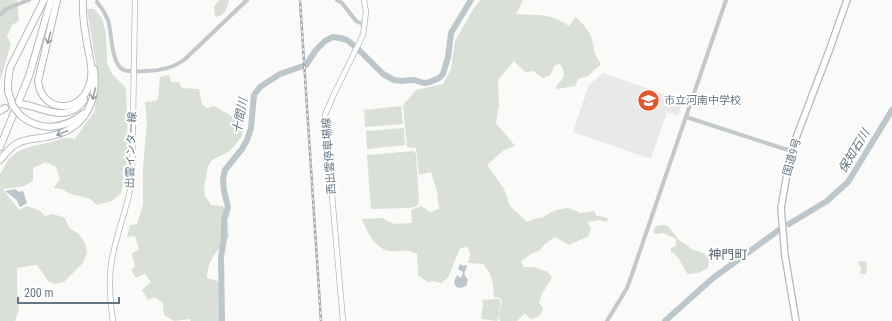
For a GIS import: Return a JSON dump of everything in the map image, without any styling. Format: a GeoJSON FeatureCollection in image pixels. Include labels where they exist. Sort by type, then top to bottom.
{"type":"FeatureCollection","features":[{"type":"Feature","properties":{"kind":"highway"},"geometry":{"type":"LineString","coordinates":[[44,0],[10,68],[8,91],[13,106],[26,120],[38,125],[56,127],[73,121],[90,107]]}},
{"type":"Feature","properties":{"kind":"highway"},"geometry":{"type":"LineString","coordinates":[[0,147],[19,106],[51,0]]}},
{"type":"Feature","properties":{"kind":"highway"},"geometry":{"type":"LineString","coordinates":[[57,0],[39,74],[39,87],[41,93],[53,104],[62,107],[81,99],[89,87]]}},
{"type":"Feature","properties":{"kind":"highway"},"geometry":{"type":"LineString","coordinates":[[19,106],[54,113],[72,111],[81,104],[89,87],[91,75],[84,24],[83,0]]}},
{"type":"Feature","properties":{"kind":"highway"},"geometry":{"type":"LineString","coordinates":[[0,160],[8,150],[17,143],[59,134],[74,127],[85,116],[90,107],[94,98],[95,78],[87,21],[86,0]]}},
{"type":"Feature","properties":{"kind":"highway","name":"国道9号"},"geometry":{"type":"LineString","coordinates":[[796,321],[785,256],[781,208],[792,151],[846,0]]}},
{"type":"Feature","properties":{"kind":"main road","name":"出雲インター線"},"geometry":{"type":"LineString","coordinates":[[113,321],[110,304],[112,259],[132,181],[135,0]]}},
{"type":"Feature","properties":{"kind":"main road","name":"西出雲停車場線"},"geometry":{"type":"LineString","coordinates":[[343,321],[325,115],[363,35],[366,25],[364,0]]}},
{"type":"Feature","properties":{"kind":"street"},"geometry":{"type":"LineString","coordinates":[[0,15],[6,9],[29,0]]}},
{"type":"Feature","properties":{"kind":"street"},"geometry":{"type":"LineString","coordinates":[[97,2],[103,9],[108,21],[118,66],[124,70],[157,71],[177,66],[247,0]]}},
{"type":"Feature","properties":{"kind":"street"},"geometry":{"type":"LineString","coordinates":[[337,0],[342,3],[356,21],[366,25]]}},
{"type":"Feature","properties":{"kind":"street"},"geometry":{"type":"LineString","coordinates":[[607,321],[628,286],[726,0]]}},
{"type":"Feature","properties":{"kind":"street"},"geometry":{"type":"LineString","coordinates":[[686,117],[792,151]]}},
{"type":"Feature","properties":{"kind":"shaded area"},"geometry":{"type":"Polygon","coordinates":[[[0,0],[17,0],[19,21],[12,25],[7,36],[11,44],[0,81],[0,0]]]}},
{"type":"Feature","properties":{"kind":"shaded area"},"geometry":{"type":"Polygon","coordinates":[[[219,0],[229,0],[223,14],[215,17],[214,7],[219,0]]]}},
{"type":"Feature","properties":{"kind":"shaded area"},"geometry":{"type":"Polygon","coordinates":[[[481,0],[523,0],[516,14],[538,15],[555,18],[569,26],[576,17],[585,26],[590,34],[595,54],[601,64],[588,76],[578,79],[575,86],[558,89],[556,86],[564,76],[560,64],[555,65],[550,75],[543,78],[533,71],[525,72],[514,61],[498,80],[499,105],[496,123],[515,146],[504,150],[487,165],[504,189],[510,206],[527,222],[543,217],[556,210],[568,208],[581,213],[594,211],[597,216],[609,219],[606,222],[599,220],[587,222],[591,229],[588,237],[569,245],[555,237],[545,244],[540,250],[521,261],[524,267],[534,267],[548,272],[552,277],[543,292],[539,303],[543,308],[540,315],[530,319],[525,313],[517,321],[501,321],[498,318],[502,302],[500,298],[494,297],[492,279],[483,264],[468,263],[470,254],[468,247],[460,248],[448,278],[441,283],[433,281],[428,282],[418,275],[417,254],[409,251],[392,251],[381,248],[369,235],[362,219],[382,218],[394,224],[412,223],[411,210],[421,206],[430,212],[439,209],[437,191],[431,172],[419,175],[416,148],[407,147],[403,105],[416,90],[443,84],[451,69],[455,41],[474,8],[481,0]]]}},
{"type":"Feature","properties":{"kind":"shaded area"},"geometry":{"type":"Polygon","coordinates":[[[87,9],[94,9],[102,18],[106,33],[107,63],[112,74],[126,88],[128,141],[126,172],[121,193],[112,201],[97,205],[90,199],[54,188],[60,179],[56,167],[46,162],[33,168],[33,181],[24,186],[3,189],[19,210],[26,206],[39,210],[45,216],[53,214],[65,218],[69,228],[79,234],[85,243],[87,253],[83,263],[64,282],[55,284],[49,282],[37,265],[17,268],[19,309],[15,321],[0,321],[0,174],[8,160],[17,152],[63,138],[75,139],[94,112],[99,83],[87,9]]]}},
{"type":"Feature","properties":{"kind":"shaded area"},"geometry":{"type":"Polygon","coordinates":[[[603,73],[683,101],[678,115],[667,112],[651,159],[573,132],[589,85],[603,73]]]}},
{"type":"Feature","properties":{"kind":"shaded area"},"geometry":{"type":"Polygon","coordinates":[[[169,75],[171,82],[179,82],[182,88],[199,89],[202,104],[207,108],[214,106],[230,115],[244,127],[242,136],[230,151],[212,160],[208,166],[204,188],[205,196],[211,205],[223,206],[228,221],[229,237],[217,251],[207,272],[207,278],[215,280],[223,285],[224,321],[191,321],[189,319],[174,321],[164,315],[163,303],[155,297],[148,300],[142,290],[151,282],[145,274],[136,278],[131,270],[135,267],[132,254],[139,249],[135,236],[127,237],[130,225],[137,224],[143,205],[143,167],[147,123],[145,102],[155,101],[158,99],[160,77],[169,75]]]}},
{"type":"Feature","properties":{"kind":"shaded area"},"geometry":{"type":"Polygon","coordinates":[[[401,106],[403,124],[365,127],[364,110],[401,106]]]}},
{"type":"Feature","properties":{"kind":"shaded area"},"geometry":{"type":"Polygon","coordinates":[[[404,128],[405,145],[367,149],[366,131],[404,128]]]}},
{"type":"Feature","properties":{"kind":"shaded area"},"geometry":{"type":"Polygon","coordinates":[[[414,151],[416,154],[419,202],[417,206],[409,208],[371,209],[367,155],[414,151]]]}},
{"type":"Feature","properties":{"kind":"shaded area"},"geometry":{"type":"Polygon","coordinates":[[[15,189],[19,192],[23,191],[27,203],[21,207],[15,199],[5,191],[15,189]]]}},
{"type":"Feature","properties":{"kind":"shaded area"},"geometry":{"type":"Polygon","coordinates":[[[656,226],[668,226],[679,240],[691,249],[705,254],[709,259],[708,268],[698,273],[688,274],[677,256],[671,252],[671,248],[676,246],[676,239],[663,233],[656,234],[653,232],[656,226]]]}},
{"type":"Feature","properties":{"kind":"shaded area"},"geometry":{"type":"Polygon","coordinates":[[[859,261],[867,262],[866,274],[860,274],[861,266],[859,266],[859,261]]]}},
{"type":"Feature","properties":{"kind":"shaded area"},"geometry":{"type":"Polygon","coordinates":[[[460,264],[467,266],[464,273],[468,280],[466,286],[461,288],[456,287],[454,282],[457,275],[461,278],[463,272],[458,269],[460,264]]]}},
{"type":"Feature","properties":{"kind":"shaded area"},"geometry":{"type":"Polygon","coordinates":[[[499,299],[501,303],[497,321],[481,319],[483,304],[482,300],[499,299]]]}},
{"type":"Feature","properties":{"kind":"waterway","name":"十間川"},"geometry":{"type":"LineString","coordinates":[[222,321],[221,257],[224,239],[224,220],[228,207],[223,179],[225,170],[242,149],[247,140],[251,128],[254,95],[260,87],[280,74],[306,65],[316,50],[325,41],[333,37],[347,40],[383,74],[394,80],[414,80],[424,83],[430,82],[439,78],[443,74],[448,57],[451,33],[471,0]]}},
{"type":"Feature","properties":{"kind":"waterway","name":"保知石川"},"geometry":{"type":"LineString","coordinates":[[789,224],[827,201],[848,182],[892,110]]}},
{"type":"Feature","properties":{"kind":"waterway","name":"保知石川"},"geometry":{"type":"LineString","coordinates":[[665,321],[713,278],[779,230]]}},
{"type":"Feature","properties":{"kind":"railway"},"geometry":{"type":"LineString","coordinates":[[300,0],[321,321]]}},
{"type":"Feature","properties":{"kind":"place","name":"市立河南中学校"},"geometry":{"type":"Point","coordinates":[648,100]}},
{"type":"Feature","properties":{"kind":"district","name":"神門町"},"geometry":{"type":"Point","coordinates":[728,254]}}]}
